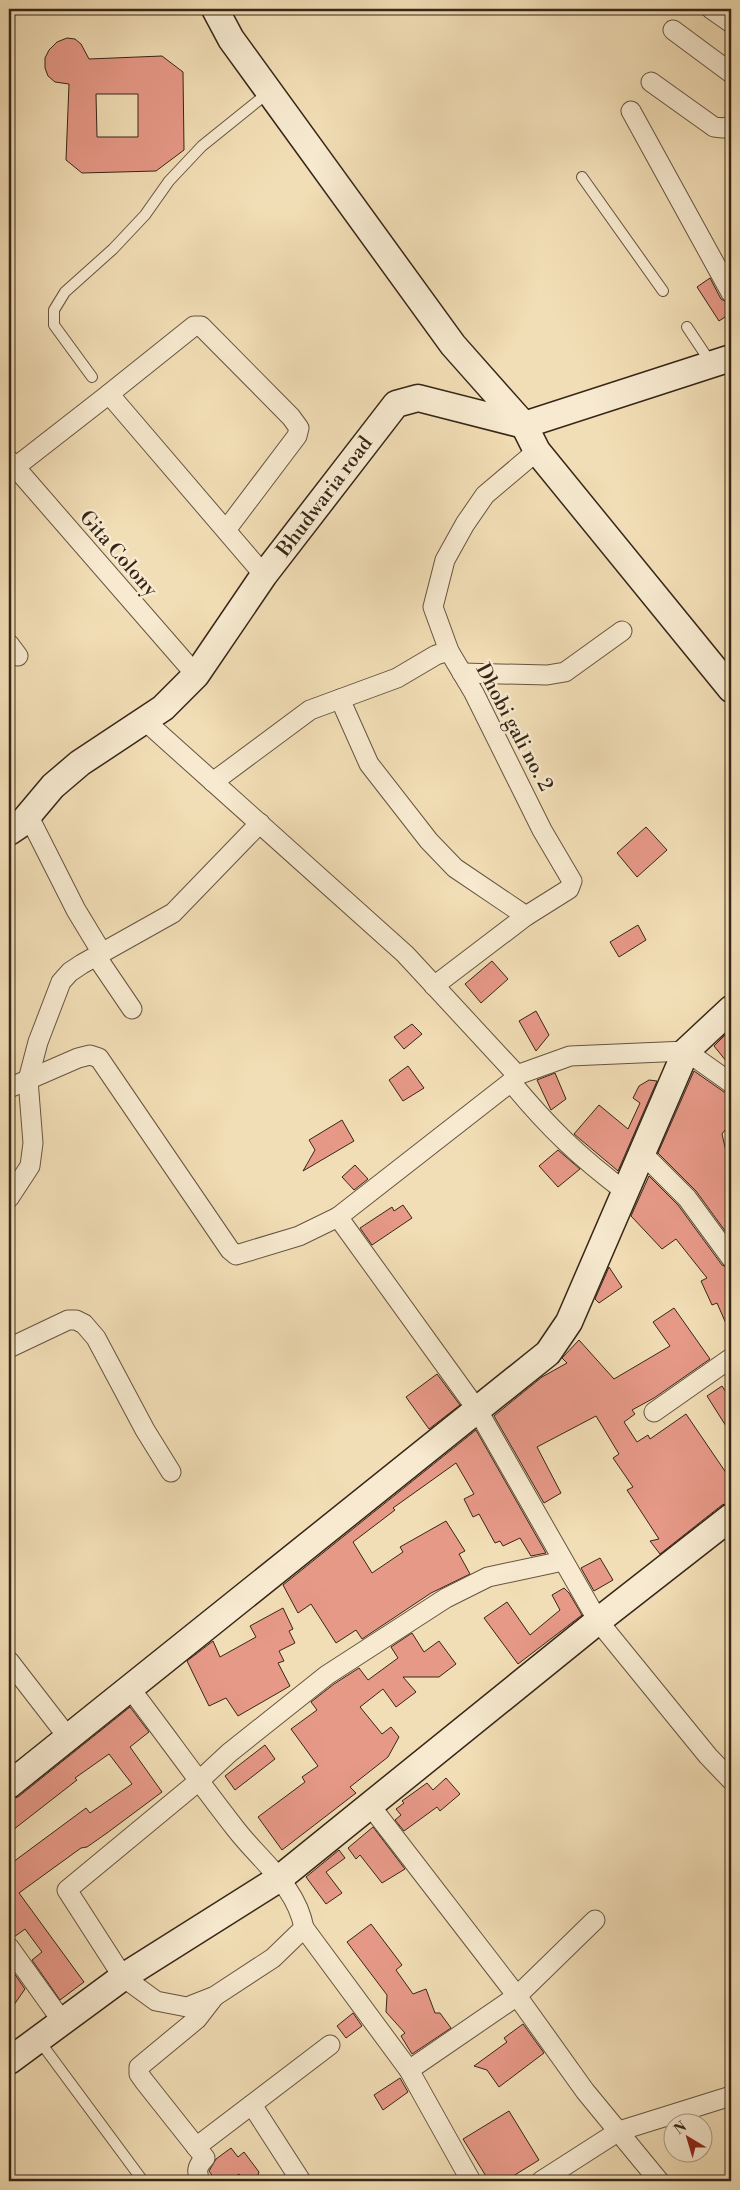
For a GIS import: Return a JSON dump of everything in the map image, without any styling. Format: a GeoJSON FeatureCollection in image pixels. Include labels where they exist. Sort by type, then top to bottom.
{"type":"FeatureCollection","features":[{"type":"Feature","properties":{"kind":"street"},"geometry":{"type":"LineString","coordinates":[[215,9],[232,39],[453,345],[524,425],[537,451],[731,689]]}},
{"type":"Feature","properties":{"kind":"street"},"geometry":{"type":"LineString","coordinates":[[711,9],[731,23]]}},
{"type":"Feature","properties":{"kind":"street"},"geometry":{"type":"LineString","coordinates":[[673,30],[731,73]]}},
{"type":"Feature","properties":{"kind":"street"},"geometry":{"type":"LineString","coordinates":[[651,82],[714,127],[724,128],[731,126]]}},
{"type":"Feature","properties":{"kind":"street"},"geometry":{"type":"LineString","coordinates":[[631,111],[731,293]]}},
{"type":"Feature","properties":{"kind":"street"},"geometry":{"type":"LineString","coordinates":[[11,467],[109,394],[194,326],[201,326],[291,417],[299,428],[297,436],[226,530]]}},
{"type":"Feature","properties":{"kind":"street"},"geometry":{"type":"LineString","coordinates":[[524,425],[721,361]]}},
{"type":"Feature","properties":{"kind":"street"},"geometry":{"type":"LineString","coordinates":[[109,394],[264,575]]}},
{"type":"Feature","properties":{"kind":"street","name":"Bhudwaria road"},"geometry":{"type":"LineString","coordinates":[[9,832],[21,824],[53,786],[144,719],[163,708],[196,675],[264,575],[396,404],[418,398],[524,425]]}},
{"type":"Feature","properties":{"kind":"street","name":"Dhobi gali no. 2"},"geometry":{"type":"LineString","coordinates":[[434,986],[526,916],[569,889],[572,881],[542,830],[449,651],[433,607],[445,560],[465,524],[485,495],[537,451]]}},
{"type":"Feature","properties":{"kind":"street","name":"Gita Colony"},"geometry":{"type":"LineString","coordinates":[[11,467],[196,675]]}},
{"type":"Feature","properties":{"kind":"street"},"geometry":{"type":"LineString","coordinates":[[462,673],[547,675],[565,672],[622,631]]}},
{"type":"Feature","properties":{"kind":"street"},"geometry":{"type":"LineString","coordinates":[[213,782],[310,710],[397,678],[436,655],[449,651]]}},
{"type":"Feature","properties":{"kind":"street"},"geometry":{"type":"LineString","coordinates":[[340,700],[369,764],[429,841],[455,868],[526,916]]}},
{"type":"Feature","properties":{"kind":"street"},"geometry":{"type":"LineString","coordinates":[[144,719],[405,954],[514,1078],[545,1123],[585,1162],[626,1192]]}},
{"type":"Feature","properties":{"kind":"street"},"geometry":{"type":"LineString","coordinates":[[28,815],[99,955],[132,1009]]}},
{"type":"Feature","properties":{"kind":"street"},"geometry":{"type":"LineString","coordinates":[[9,1198],[30,1166],[33,1143],[28,1080],[38,1042],[61,982],[70,972],[173,913],[260,823]]}},
{"type":"Feature","properties":{"kind":"street"},"geometry":{"type":"LineString","coordinates":[[9,1785],[67,1736],[478,1411],[548,1353],[570,1322],[686,1051],[731,1008]]}},
{"type":"Feature","properties":{"kind":"street"},"geometry":{"type":"LineString","coordinates":[[9,1088],[78,1058],[90,1055],[99,1058],[230,1250],[236,1256],[299,1236],[338,1217],[514,1078],[570,1056],[686,1051],[731,1083]]}},
{"type":"Feature","properties":{"kind":"street"},"geometry":{"type":"LineString","coordinates":[[642,1154],[687,1198],[731,1258]]}},
{"type":"Feature","properties":{"kind":"street"},"geometry":{"type":"LineString","coordinates":[[338,1217],[478,1411],[598,1621],[708,1756],[731,1780]]}},
{"type":"Feature","properties":{"kind":"street"},"geometry":{"type":"LineString","coordinates":[[9,1348],[68,1320],[76,1320],[84,1324],[96,1338],[144,1430],[171,1472]]}},
{"type":"Feature","properties":{"kind":"street"},"geometry":{"type":"LineString","coordinates":[[654,1412],[731,1358]]}},
{"type":"Feature","properties":{"kind":"street"},"geometry":{"type":"LineString","coordinates":[[9,2061],[123,1977],[280,1878],[369,1804],[731,1517]]}},
{"type":"Feature","properties":{"kind":"street"},"geometry":{"type":"LineString","coordinates":[[304,1928],[273,1958],[215,1996],[186,2007],[156,2001],[123,1977],[67,1890],[200,1780],[229,1752],[327,1675],[446,1598],[488,1577],[563,1561]]}},
{"type":"Feature","properties":{"kind":"street"},"geometry":{"type":"LineString","coordinates":[[9,1661],[67,1736]]}},
{"type":"Feature","properties":{"kind":"street"},"geometry":{"type":"LineString","coordinates":[[129,1687],[236,1830],[280,1878],[301,1910],[304,1928],[409,2070],[471,2181]]}},
{"type":"Feature","properties":{"kind":"street"},"geometry":{"type":"LineString","coordinates":[[369,1804],[516,1996],[585,2091],[659,2181]]}},
{"type":"Feature","properties":{"kind":"street"},"geometry":{"type":"LineString","coordinates":[[409,2070],[516,1996],[595,1920]]}},
{"type":"Feature","properties":{"kind":"street"},"geometry":{"type":"LineString","coordinates":[[9,1947],[62,2021]]}},
{"type":"Feature","properties":{"kind":"street"},"geometry":{"type":"LineString","coordinates":[[200,2181],[197,2172],[198,2165],[205,2158],[144,2081],[139,2074],[139,2068],[197,2019],[215,1996]]}},
{"type":"Feature","properties":{"kind":"street"},"geometry":{"type":"LineString","coordinates":[[196,2147],[330,2046]]}},
{"type":"Feature","properties":{"kind":"street"},"geometry":{"type":"LineString","coordinates":[[541,2181],[619,2131],[731,2096]]}},
{"type":"Feature","properties":{"kind":"street"},"geometry":{"type":"LineString","coordinates":[[252,2105],[301,2181]]}},
{"type":"Feature","properties":{"kind":"lane"},"geometry":{"type":"LineString","coordinates":[[92,377],[54,325],[54,310],[65,292],[113,248],[145,215],[169,181],[202,146],[270,92]]}},
{"type":"Feature","properties":{"kind":"lane"},"geometry":{"type":"LineString","coordinates":[[582,177],[663,291]]}},
{"type":"Feature","properties":{"kind":"lane"},"geometry":{"type":"LineString","coordinates":[[687,326],[721,361]]}},
{"type":"Feature","properties":{"kind":"lane"},"geometry":{"type":"LineString","coordinates":[[38,2038],[143,2181]]}},
{"type":"Feature","properties":{"kind":"building"},"geometry":{"type":"Polygon","coordinates":[[[67,38],[75,39],[81,44],[89,59],[162,56],[183,72],[184,150],[156,171],[82,173],[66,160],[69,84],[55,82],[48,76],[45,68],[45,58],[49,50],[57,42],[67,38]],[[96,94],[97,137],[138,137],[138,94],[96,94]]]}},
{"type":"Feature","properties":{"kind":"building"},"geometry":{"type":"Polygon","coordinates":[[[710,278],[721,299],[731,304],[731,313],[719,321],[697,287],[710,278]]]}},
{"type":"Feature","properties":{"kind":"building"},"geometry":{"type":"Polygon","coordinates":[[[646,827],[667,850],[637,877],[617,853],[646,827]]]}},
{"type":"Feature","properties":{"kind":"building"},"geometry":{"type":"Polygon","coordinates":[[[638,925],[646,940],[619,957],[610,942],[638,925]]]}},
{"type":"Feature","properties":{"kind":"building"},"geometry":{"type":"Polygon","coordinates":[[[492,961],[508,979],[481,1003],[465,984],[492,961]]]}},
{"type":"Feature","properties":{"kind":"building"},"geometry":{"type":"Polygon","coordinates":[[[536,1011],[549,1035],[536,1051],[519,1021],[536,1011]]]}},
{"type":"Feature","properties":{"kind":"building"},"geometry":{"type":"Polygon","coordinates":[[[412,1024],[422,1034],[404,1049],[394,1037],[412,1024]]]}},
{"type":"Feature","properties":{"kind":"building"},"geometry":{"type":"Polygon","coordinates":[[[731,1029],[731,1067],[714,1046],[731,1029]]]}},
{"type":"Feature","properties":{"kind":"building"},"geometry":{"type":"Polygon","coordinates":[[[408,1066],[424,1088],[403,1101],[389,1080],[408,1066]]]}},
{"type":"Feature","properties":{"kind":"building"},"geometry":{"type":"Polygon","coordinates":[[[694,1071],[724,1092],[731,1094],[731,1122],[722,1134],[731,1173],[731,1239],[696,1191],[658,1153],[694,1071]]]}},
{"type":"Feature","properties":{"kind":"building"},"geometry":{"type":"Polygon","coordinates":[[[555,1073],[566,1099],[551,1110],[537,1080],[555,1073]]]}},
{"type":"Feature","properties":{"kind":"building"},"geometry":{"type":"Polygon","coordinates":[[[649,1080],[657,1081],[618,1171],[574,1134],[599,1105],[628,1129],[640,1103],[633,1098],[639,1086],[649,1080]]]}},
{"type":"Feature","properties":{"kind":"building"},"geometry":{"type":"Polygon","coordinates":[[[342,1120],[354,1141],[303,1171],[315,1150],[309,1140],[342,1120]]]}},
{"type":"Feature","properties":{"kind":"building"},"geometry":{"type":"Polygon","coordinates":[[[558,1150],[580,1169],[558,1187],[539,1166],[558,1150]]]}},
{"type":"Feature","properties":{"kind":"building"},"geometry":{"type":"Polygon","coordinates":[[[355,1165],[368,1179],[354,1190],[342,1177],[355,1165]]]}},
{"type":"Feature","properties":{"kind":"building"},"geometry":{"type":"Polygon","coordinates":[[[649,1176],[678,1205],[722,1265],[731,1269],[731,1335],[717,1303],[712,1305],[701,1281],[707,1278],[676,1239],[662,1249],[631,1216],[649,1176]]]}},
{"type":"Feature","properties":{"kind":"building"},"geometry":{"type":"Polygon","coordinates":[[[403,1205],[412,1218],[372,1245],[360,1228],[392,1207],[394,1211],[403,1205]]]}},
{"type":"Feature","properties":{"kind":"building"},"geometry":{"type":"Polygon","coordinates":[[[609,1267],[622,1287],[599,1303],[595,1299],[609,1267]]]}},
{"type":"Feature","properties":{"kind":"building"},"geometry":{"type":"Polygon","coordinates":[[[674,1308],[710,1359],[654,1398],[632,1410],[635,1414],[624,1422],[637,1442],[648,1435],[650,1439],[686,1414],[731,1480],[731,1502],[722,1505],[660,1554],[650,1541],[659,1539],[627,1490],[633,1487],[613,1458],[619,1454],[596,1416],[537,1447],[561,1493],[544,1503],[494,1416],[542,1377],[567,1363],[562,1358],[579,1340],[614,1379],[670,1346],[653,1322],[674,1308]]]}},
{"type":"Feature","properties":{"kind":"building"},"geometry":{"type":"Polygon","coordinates":[[[437,1374],[460,1405],[429,1429],[406,1397],[437,1374]]]}},
{"type":"Feature","properties":{"kind":"building"},"geometry":{"type":"Polygon","coordinates":[[[722,1386],[731,1400],[731,1434],[707,1396],[722,1386]]]}},
{"type":"Feature","properties":{"kind":"building"},"geometry":{"type":"Polygon","coordinates":[[[476,1430],[546,1553],[531,1556],[520,1538],[503,1546],[500,1541],[495,1543],[479,1514],[473,1517],[464,1499],[474,1494],[456,1463],[393,1508],[395,1510],[353,1542],[372,1573],[403,1552],[400,1547],[446,1521],[465,1551],[459,1554],[470,1574],[431,1593],[362,1639],[356,1630],[336,1643],[311,1604],[298,1613],[283,1585],[476,1430]]]}},
{"type":"Feature","properties":{"kind":"building"},"geometry":{"type":"Polygon","coordinates":[[[600,1558],[613,1580],[594,1591],[581,1568],[600,1558]]]}},
{"type":"Feature","properties":{"kind":"building"},"geometry":{"type":"Polygon","coordinates":[[[564,1588],[582,1615],[518,1664],[484,1618],[507,1602],[530,1635],[560,1610],[552,1595],[564,1588]]]}},
{"type":"Feature","properties":{"kind":"building"},"geometry":{"type":"Polygon","coordinates":[[[283,1608],[293,1629],[289,1631],[295,1643],[279,1651],[284,1661],[278,1663],[290,1686],[238,1716],[226,1698],[209,1706],[187,1661],[213,1641],[220,1657],[256,1637],[250,1626],[283,1608]]]}},
{"type":"Feature","properties":{"kind":"building"},"geometry":{"type":"Polygon","coordinates":[[[412,1633],[424,1652],[439,1641],[456,1664],[439,1677],[403,1677],[416,1692],[396,1707],[383,1689],[360,1707],[382,1734],[391,1727],[399,1737],[388,1757],[350,1787],[356,1793],[282,1850],[258,1817],[305,1782],[302,1777],[318,1766],[291,1729],[317,1710],[311,1702],[334,1684],[359,1668],[368,1680],[398,1658],[391,1647],[412,1633]]]}},
{"type":"Feature","properties":{"kind":"building"},"geometry":{"type":"Polygon","coordinates":[[[130,1707],[149,1732],[130,1747],[162,1792],[107,1833],[87,1847],[81,1848],[19,1893],[84,1982],[60,2000],[32,1960],[42,1952],[25,1929],[14,1937],[9,1936],[9,1865],[86,1808],[90,1813],[132,1784],[109,1754],[75,1778],[77,1780],[9,1833],[9,1800],[18,1797],[130,1707]]]}},
{"type":"Feature","properties":{"kind":"building"},"geometry":{"type":"Polygon","coordinates":[[[265,1745],[275,1759],[235,1790],[225,1776],[265,1745]]]}},
{"type":"Feature","properties":{"kind":"building"},"geometry":{"type":"Polygon","coordinates":[[[446,1778],[460,1794],[440,1811],[437,1807],[404,1831],[395,1820],[401,1815],[396,1809],[404,1803],[402,1801],[427,1783],[433,1790],[446,1778]]]}},
{"type":"Feature","properties":{"kind":"building"},"geometry":{"type":"Polygon","coordinates":[[[373,1827],[405,1869],[382,1883],[360,1855],[356,1859],[348,1848],[373,1827]]]}},
{"type":"Feature","properties":{"kind":"building"},"geometry":{"type":"Polygon","coordinates":[[[339,1850],[345,1858],[326,1872],[342,1893],[326,1904],[306,1877],[339,1850]]]}},
{"type":"Feature","properties":{"kind":"building"},"geometry":{"type":"Polygon","coordinates":[[[371,1924],[402,1965],[396,1970],[413,1994],[426,1989],[435,2013],[440,2013],[451,2028],[412,2054],[401,2036],[405,2033],[386,2012],[387,1995],[347,1942],[371,1924]]]}},
{"type":"Feature","properties":{"kind":"building"},"geometry":{"type":"Polygon","coordinates":[[[9,1966],[25,1989],[9,2012],[9,1966]]]}},
{"type":"Feature","properties":{"kind":"building"},"geometry":{"type":"Polygon","coordinates":[[[353,2013],[362,2026],[346,2038],[337,2026],[353,2013]]]}},
{"type":"Feature","properties":{"kind":"building"},"geometry":{"type":"Polygon","coordinates":[[[523,2024],[544,2053],[499,2087],[487,2070],[474,2066],[507,2042],[504,2038],[523,2024]]]}},
{"type":"Feature","properties":{"kind":"building"},"geometry":{"type":"Polygon","coordinates":[[[400,2078],[408,2092],[383,2110],[374,2095],[400,2078]]]}},
{"type":"Feature","properties":{"kind":"building"},"geometry":{"type":"Polygon","coordinates":[[[509,2111],[539,2160],[505,2181],[489,2181],[463,2139],[509,2111]]]}},
{"type":"Feature","properties":{"kind":"building"},"geometry":{"type":"Polygon","coordinates":[[[231,2148],[238,2157],[244,2152],[259,2172],[256,2181],[244,2181],[239,2174],[229,2181],[216,2181],[209,2171],[216,2159],[231,2148]]]}}]}
